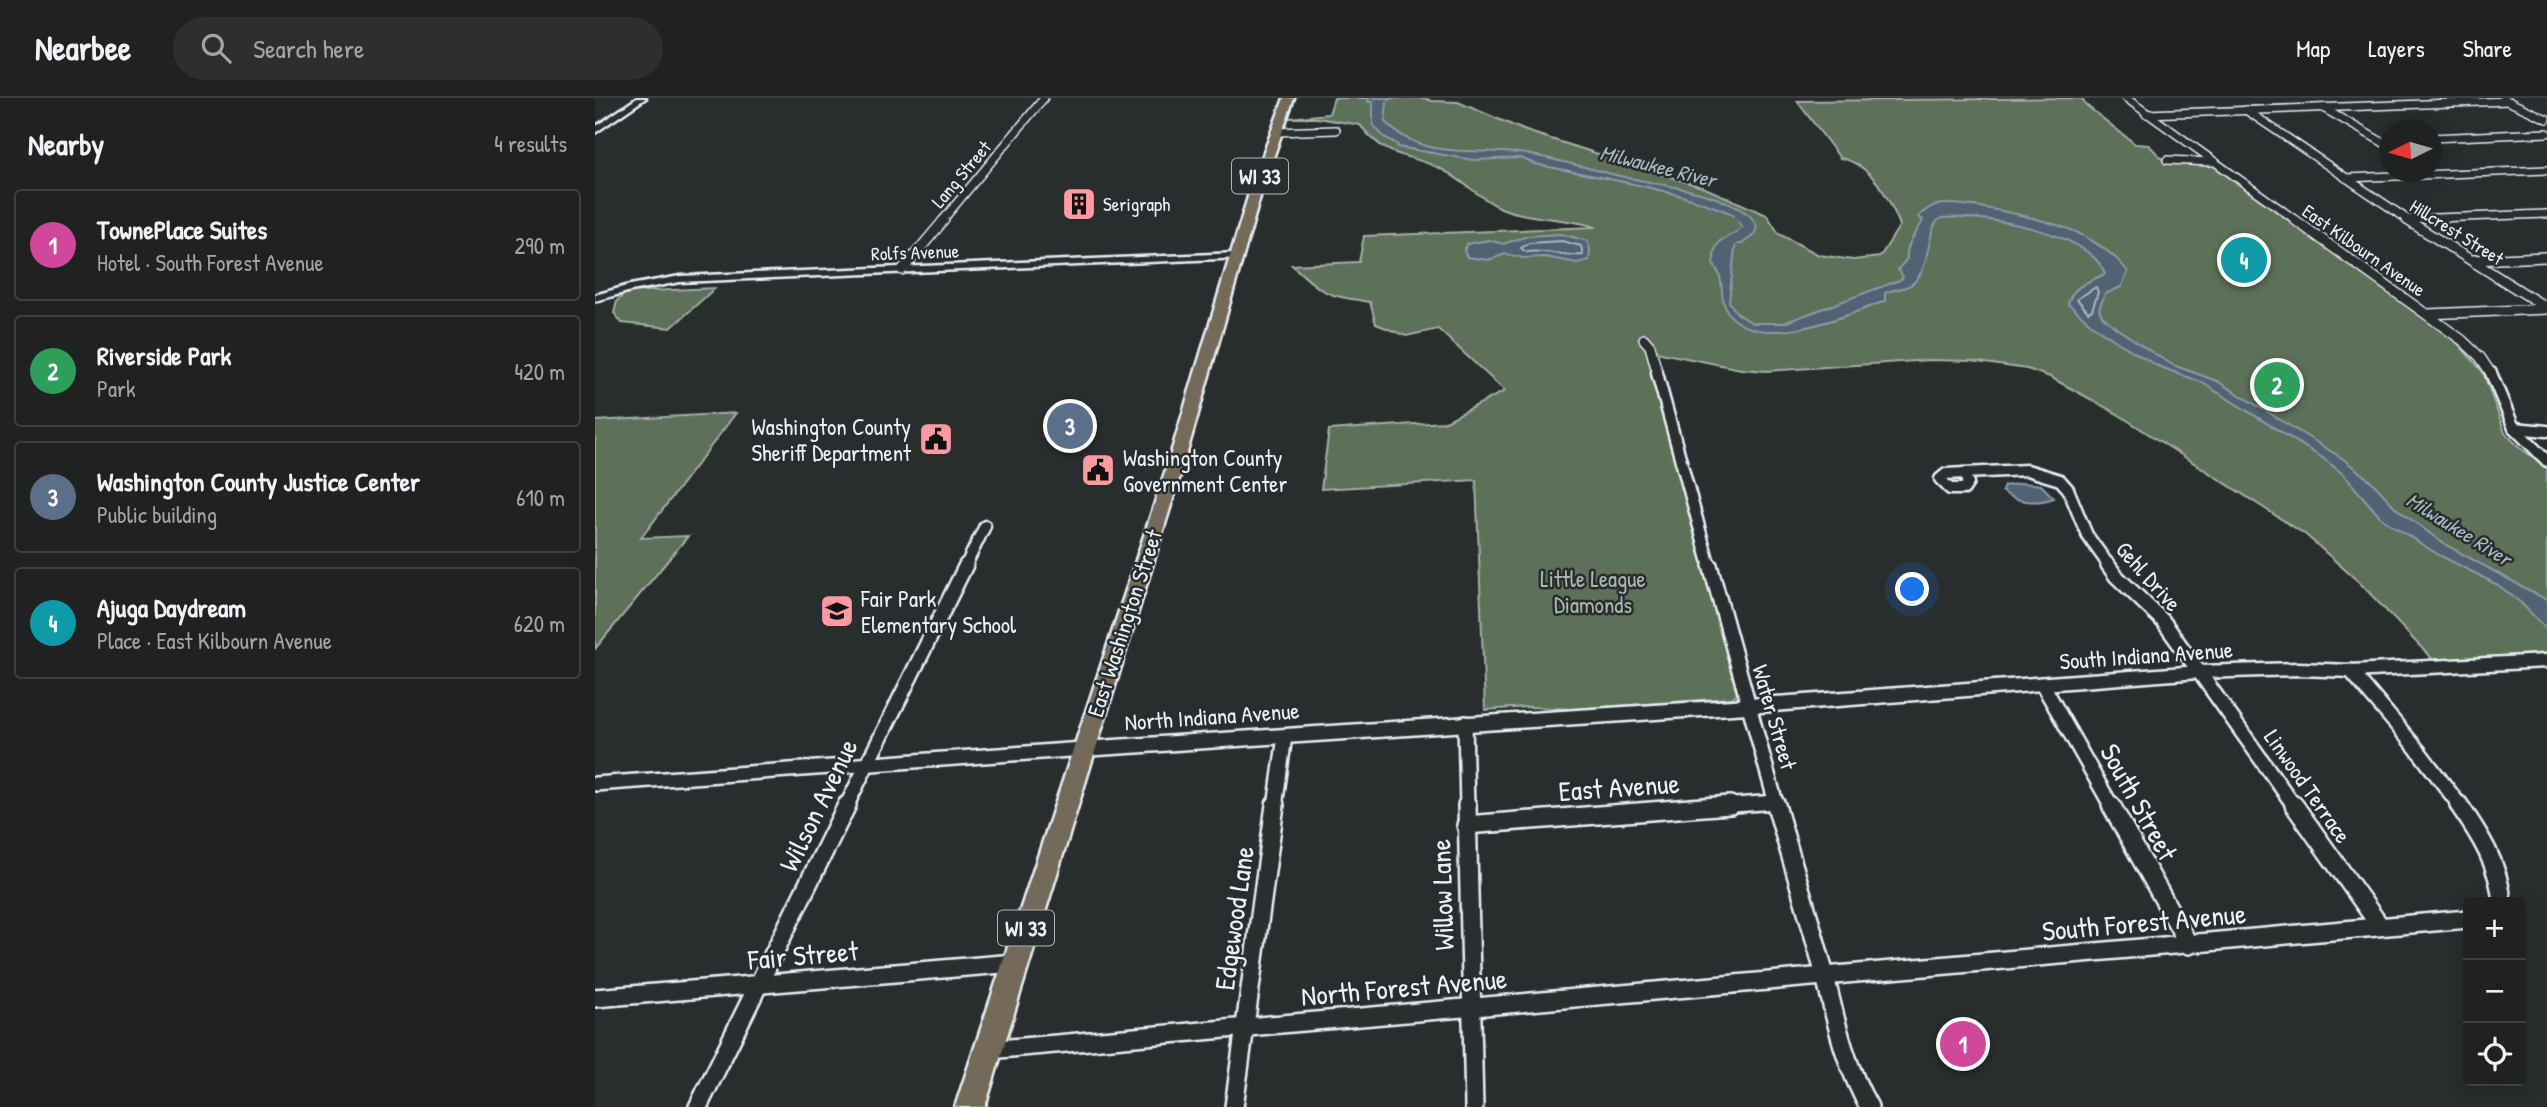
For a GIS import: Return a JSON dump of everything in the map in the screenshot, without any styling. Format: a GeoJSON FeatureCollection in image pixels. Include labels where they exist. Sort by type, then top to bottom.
{"type":"FeatureCollection","features":[{"type":"Feature","properties":{"kind":"main road","name":"East Washington Street"},"geometry":{"type":"LineString","coordinates":[[970,1107],[1176,463],[1275,132],[1289,98]]}},
{"type":"Feature","properties":{"kind":"street"},"geometry":{"type":"LineString","coordinates":[[595,131],[642,98]]}},
{"type":"Feature","properties":{"kind":"street","name":"Lang Street"},"geometry":{"type":"LineString","coordinates":[[902,270],[1044,98]]}},
{"type":"Feature","properties":{"kind":"street","name":"East Kilbourn Avenue"},"geometry":{"type":"LineString","coordinates":[[2126,98],[2211,162],[2427,314],[2480,357],[2492,375],[2514,428],[2547,461]]}},
{"type":"Feature","properties":{"kind":"street"},"geometry":{"type":"LineString","coordinates":[[2501,98],[2547,119]]}},
{"type":"Feature","properties":{"kind":"street"},"geometry":{"type":"LineString","coordinates":[[2145,114],[2509,102]]}},
{"type":"Feature","properties":{"kind":"street"},"geometry":{"type":"LineString","coordinates":[[2322,108],[2379,140]]}},
{"type":"Feature","properties":{"kind":"street","name":"Hillcrest Street"},"geometry":{"type":"LineString","coordinates":[[2246,110],[2406,219],[2547,309]]}},
{"type":"Feature","properties":{"kind":"street"},"geometry":{"type":"LineString","coordinates":[[1275,132],[1336,130]]}},
{"type":"Feature","properties":{"kind":"street"},"geometry":{"type":"LineString","coordinates":[[2442,138],[2547,133]]}},
{"type":"Feature","properties":{"kind":"street"},"geometry":{"type":"LineString","coordinates":[[2167,160],[2211,162]]}},
{"type":"Feature","properties":{"kind":"street"},"geometry":{"type":"LineString","coordinates":[[2442,174],[2547,170]]}},
{"type":"Feature","properties":{"kind":"street"},"geometry":{"type":"LineString","coordinates":[[2346,178],[2379,177]]}},
{"type":"Feature","properties":{"kind":"street"},"geometry":{"type":"LineString","coordinates":[[2406,219],[2547,214]]}},
{"type":"Feature","properties":{"kind":"street","name":"Rolfs Avenue"},"geometry":{"type":"LineString","coordinates":[[595,298],[630,288],[680,279],[1238,256]]}},
{"type":"Feature","properties":{"kind":"street"},"geometry":{"type":"LineString","coordinates":[[2472,260],[2547,257]]}},
{"type":"Feature","properties":{"kind":"street"},"geometry":{"type":"LineString","coordinates":[[2427,314],[2547,309]]}},
{"type":"Feature","properties":{"kind":"street","name":"Water Street"},"geometry":{"type":"LineString","coordinates":[[1644,339],[1650,345],[1825,977],[1833,1021],[1857,1089],[1869,1107]]}},
{"type":"Feature","properties":{"kind":"street"},"geometry":{"type":"LineString","coordinates":[[2514,428],[2547,431]]}},
{"type":"Feature","properties":{"kind":"street","name":"Gehl Drive"},"geometry":{"type":"LineString","coordinates":[[1964,472],[2027,470],[2060,480],[2073,495],[2087,535],[2116,576],[2163,621],[2199,672]]}},
{"type":"Feature","properties":{"kind":"street","name":"Wilson Avenue"},"geometry":{"type":"LineString","coordinates":[[698,1107],[985,526]]}},
{"type":"Feature","properties":{"kind":"street","name":"South Indiana Avenue"},"geometry":{"type":"LineString","coordinates":[[1748,706],[2199,672],[2299,669],[2351,671],[2547,661]]}},
{"type":"Feature","properties":{"kind":"street"},"geometry":{"type":"LineString","coordinates":[[2351,671],[2457,800],[2496,865],[2505,891],[2503,897]]}},
{"type":"Feature","properties":{"kind":"street","name":"Linwood Terrace"},"geometry":{"type":"LineString","coordinates":[[2199,672],[2380,926]]}},
{"type":"Feature","properties":{"kind":"street","name":"South Street"},"geometry":{"type":"LineString","coordinates":[[2043,684],[2189,945]]}},
{"type":"Feature","properties":{"kind":"street","name":"North Indiana Avenue"},"geometry":{"type":"LineString","coordinates":[[595,784],[1465,723],[1748,706]]}},
{"type":"Feature","properties":{"kind":"street","name":"Willow Lane"},"geometry":{"type":"LineString","coordinates":[[1465,723],[1474,1107]]}},
{"type":"Feature","properties":{"kind":"street","name":"Edgewood Lane"},"geometry":{"type":"LineString","coordinates":[[1234,1107],[1285,736]]}},
{"type":"Feature","properties":{"kind":"street","name":"East Avenue"},"geometry":{"type":"LineString","coordinates":[[1466,825],[1776,802]]}},
{"type":"Feature","properties":{"kind":"street","name":"South Forest Avenue"},"geometry":{"type":"LineString","coordinates":[[1825,977],[2463,919]]}},
{"type":"Feature","properties":{"kind":"street","name":"Fair Street"},"geometry":{"type":"LineString","coordinates":[[595,998],[1015,963]]}},
{"type":"Feature","properties":{"kind":"street","name":"North Forest Avenue"},"geometry":{"type":"LineString","coordinates":[[988,1050],[1825,977]]}},
{"type":"Feature","properties":{"kind":"green space","name":"Little League Diamonds"},"geometry":{"type":"Polygon","coordinates":[[[1334,98],[1425,98],[1431,101],[1458,102],[1526,131],[1705,188],[1767,215],[1779,234],[1819,255],[1853,260],[1880,257],[1900,225],[1878,184],[1861,167],[1840,158],[1797,101],[2082,98],[2086,105],[2135,144],[2149,145],[2164,161],[2212,165],[2454,339],[2483,372],[2505,433],[2520,448],[2547,467],[2547,653],[2434,661],[2360,583],[2306,535],[2116,413],[2050,377],[2027,369],[1971,361],[1930,360],[1766,371],[1741,369],[1646,350],[1737,694],[1732,698],[1573,709],[1528,707],[1485,710],[1476,480],[1321,489],[1329,430],[1444,422],[1505,391],[1438,329],[1406,336],[1376,324],[1370,302],[1327,293],[1292,265],[1359,262],[1364,236],[1596,227],[1524,215],[1501,208],[1443,170],[1390,151],[1360,125],[1318,118],[1289,118],[1329,114],[1334,98]]]}},
{"type":"Feature","properties":{"kind":"green space"},"geometry":{"type":"Polygon","coordinates":[[[715,288],[671,328],[622,323],[614,313],[617,301],[626,292],[715,288]]]}},
{"type":"Feature","properties":{"kind":"green space"},"geometry":{"type":"Polygon","coordinates":[[[736,413],[641,538],[688,536],[595,649],[595,421],[736,413]]]}},
{"type":"Feature","properties":{"kind":"water"},"geometry":{"type":"Polygon","coordinates":[[[1369,98],[1392,98],[1387,102],[1385,122],[1400,135],[1417,143],[1452,150],[1538,156],[1686,189],[1734,206],[1749,215],[1757,227],[1754,235],[1742,244],[1736,244],[1729,302],[1737,313],[1752,323],[1784,323],[1900,280],[1903,277],[1898,269],[1907,259],[1910,243],[1923,220],[1918,217],[1936,205],[1966,205],[2008,212],[2078,233],[2106,250],[2128,272],[2121,287],[2105,294],[2099,309],[2102,316],[2173,365],[2217,381],[2342,458],[2372,482],[2396,508],[2444,544],[2547,600],[2547,630],[2521,603],[2498,585],[2437,554],[2381,518],[2344,475],[2324,459],[2201,382],[2158,366],[2095,327],[2068,304],[2078,288],[2105,274],[2096,259],[2058,236],[2033,228],[1982,219],[1941,218],[1933,230],[1919,277],[1909,286],[1885,293],[1885,301],[1828,322],[1782,331],[1761,330],[1743,325],[1729,314],[1723,302],[1720,276],[1713,264],[1715,249],[1720,241],[1743,228],[1730,213],[1683,196],[1535,164],[1521,158],[1473,160],[1398,147],[1373,125],[1373,102],[1368,102],[1369,98]]]}},
{"type":"Feature","properties":{"kind":"water"},"geometry":{"type":"Polygon","coordinates":[[[1562,234],[1587,241],[1589,260],[1577,263],[1506,254],[1488,260],[1467,257],[1464,251],[1467,244],[1489,240],[1503,244],[1528,236],[1562,234]]]}},
{"type":"Feature","properties":{"kind":"water"},"geometry":{"type":"Polygon","coordinates":[[[2023,483],[2041,485],[2054,498],[2027,501],[2002,491],[2004,486],[2023,483]]]}},
{"type":"Feature","properties":{"kind":"waterway","name":"Milwaukee River"},"geometry":{"type":"LineString","coordinates":[[1723,261],[1728,245],[1750,228],[1740,217]]}},
{"type":"Feature","properties":{"kind":"place","name":"Serigraph"},"geometry":{"type":"Point","coordinates":[1079,204]}},
{"type":"Feature","properties":{"kind":"place","name":"Ajuga Daydream"},"geometry":{"type":"Point","coordinates":[2244,260]}},
{"type":"Feature","properties":{"kind":"place","name":"Riverside Park"},"geometry":{"type":"Point","coordinates":[2277,385]}},
{"type":"Feature","properties":{"kind":"place","name":"Washington County Justice Center"},"geometry":{"type":"Point","coordinates":[1070,426]}},
{"type":"Feature","properties":{"kind":"place","name":"Washington County Sheriff Department"},"geometry":{"type":"Point","coordinates":[936,439]}},
{"type":"Feature","properties":{"kind":"place","name":"Washington County Government Center"},"geometry":{"type":"Point","coordinates":[1098,470]}},
{"type":"Feature","properties":{"kind":"place","name":"Fair Park Elementary School"},"geometry":{"type":"Point","coordinates":[837,611]}},
{"type":"Feature","properties":{"kind":"place","name":"TownePlace Suites"},"geometry":{"type":"Point","coordinates":[1963,1044]}}]}
